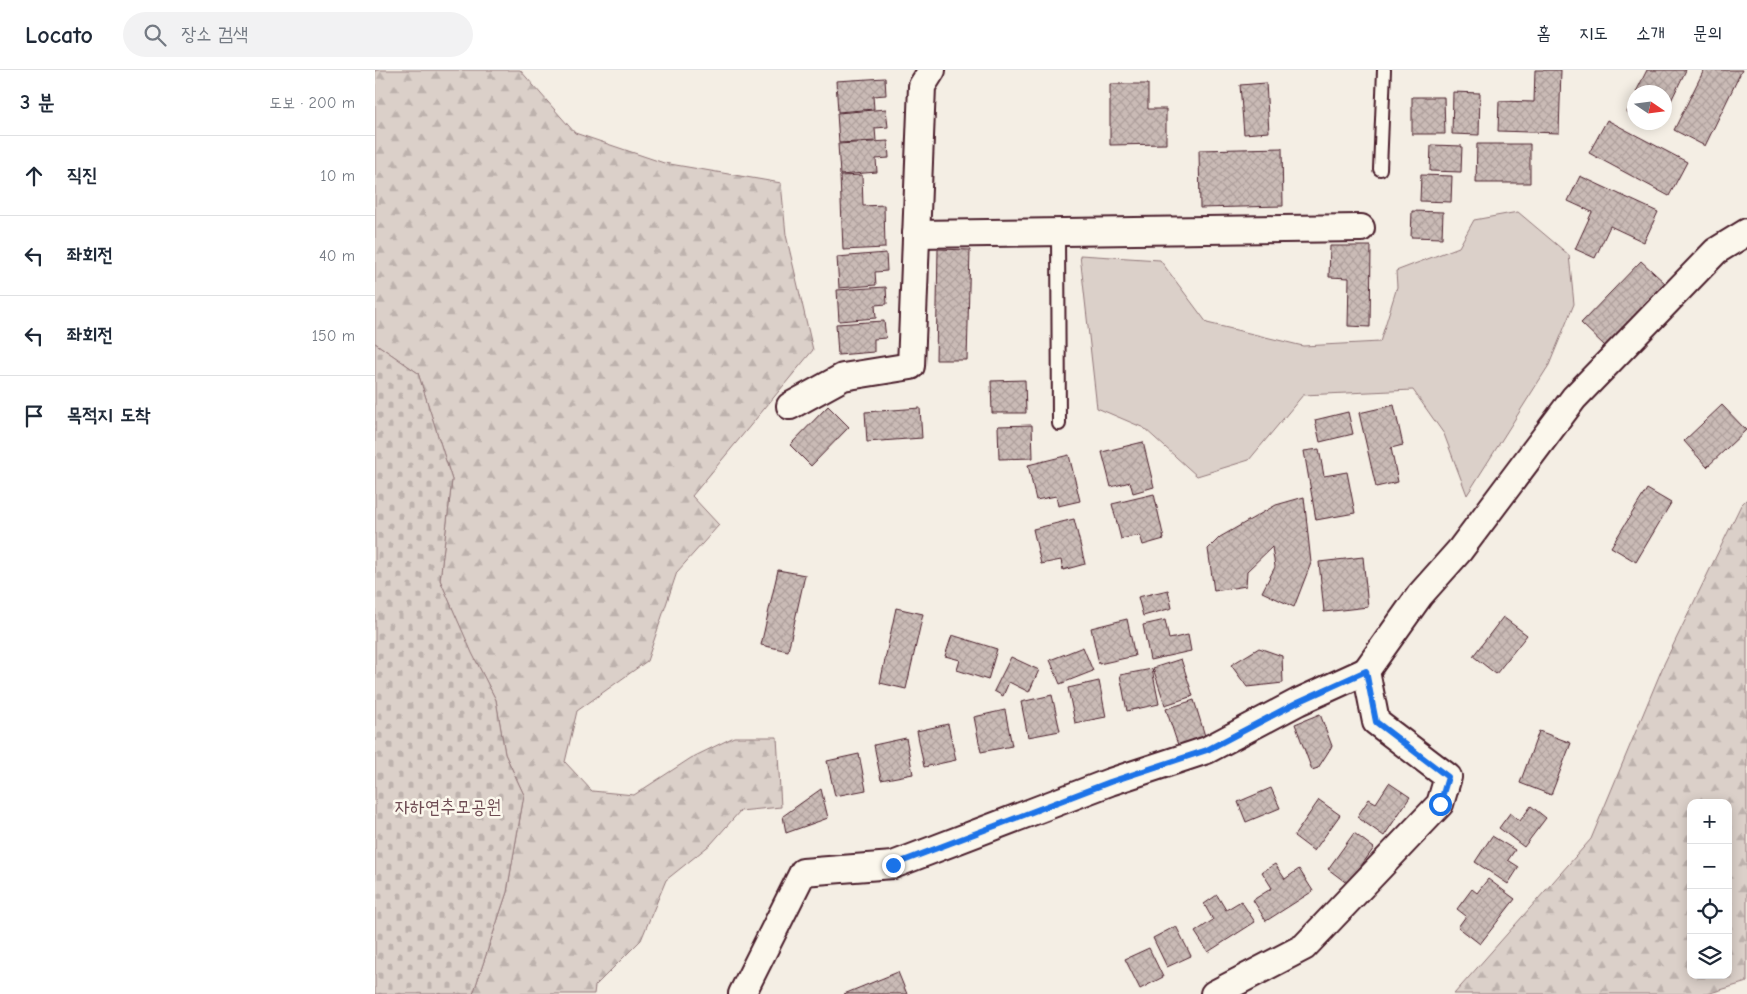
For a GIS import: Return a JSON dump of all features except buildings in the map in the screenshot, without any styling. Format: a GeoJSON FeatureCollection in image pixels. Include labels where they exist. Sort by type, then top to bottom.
{"type":"FeatureCollection","features":[{"type":"Feature","properties":{"kind":"street"},"geometry":{"type":"LineString","coordinates":[[790,406],[843,377],[911,366],[922,86],[932,70]]}},
{"type":"Feature","properties":{"kind":"street"},"geometry":{"type":"LineString","coordinates":[[916,234],[1361,228]]}},
{"type":"Feature","properties":{"kind":"street"},"geometry":{"type":"LineString","coordinates":[[743,994],[803,872],[893,865],[1110,782],[1207,750],[1298,702],[1366,671],[1420,594],[1460,550],[1573,398],[1716,251],[1747,232]]}},
{"type":"Feature","properties":{"kind":"street"},"geometry":{"type":"LineString","coordinates":[[1214,994],[1305,947],[1440,804],[1448,777],[1376,722],[1366,671]]}},
{"type":"Feature","properties":{"kind":"lane"},"geometry":{"type":"LineString","coordinates":[[1380,169],[1384,70]]}},
{"type":"Feature","properties":{"kind":"lane"},"geometry":{"type":"LineString","coordinates":[[1058,232],[1059,424]]}},
{"type":"Feature","properties":{"kind":"green space"},"geometry":{"type":"Polygon","coordinates":[[[375,70],[520,70],[575,133],[664,163],[781,183],[786,235],[813,350],[692,496],[719,525],[677,572],[647,661],[577,711],[565,762],[592,791],[634,795],[691,758],[734,737],[777,737],[781,807],[740,811],[711,844],[666,880],[641,940],[595,986],[594,994],[473,994],[507,892],[524,795],[505,754],[496,700],[472,654],[440,580],[452,480],[418,373],[375,343],[375,70]]]}},
{"type":"Feature","properties":{"kind":"green space"},"geometry":{"type":"Polygon","coordinates":[[[1518,212],[1569,255],[1574,304],[1549,365],[1467,495],[1444,434],[1413,390],[1303,395],[1249,460],[1197,476],[1144,428],[1097,408],[1080,255],[1160,260],[1207,323],[1303,346],[1380,342],[1397,287],[1396,271],[1459,247],[1474,220],[1518,212]]]}},
{"type":"Feature","properties":{"kind":"green space","name":"자하연추모공원"},"geometry":{"type":"Polygon","coordinates":[[[375,343],[418,373],[452,480],[440,580],[472,653],[496,700],[505,754],[524,795],[507,892],[473,994],[375,994],[375,343]]]}},
{"type":"Feature","properties":{"kind":"green space"},"geometry":{"type":"Polygon","coordinates":[[[1747,499],[1747,982],[1707,994],[1454,994],[1591,839],[1664,664],[1741,505],[1747,499]]]}},
{"type":"Feature","properties":{"kind":"route"},"geometry":{"type":"LineString","coordinates":[[893,865],[1110,782],[1207,750],[1298,702],[1366,671],[1376,722],[1448,777],[1440,804]]}}]}
